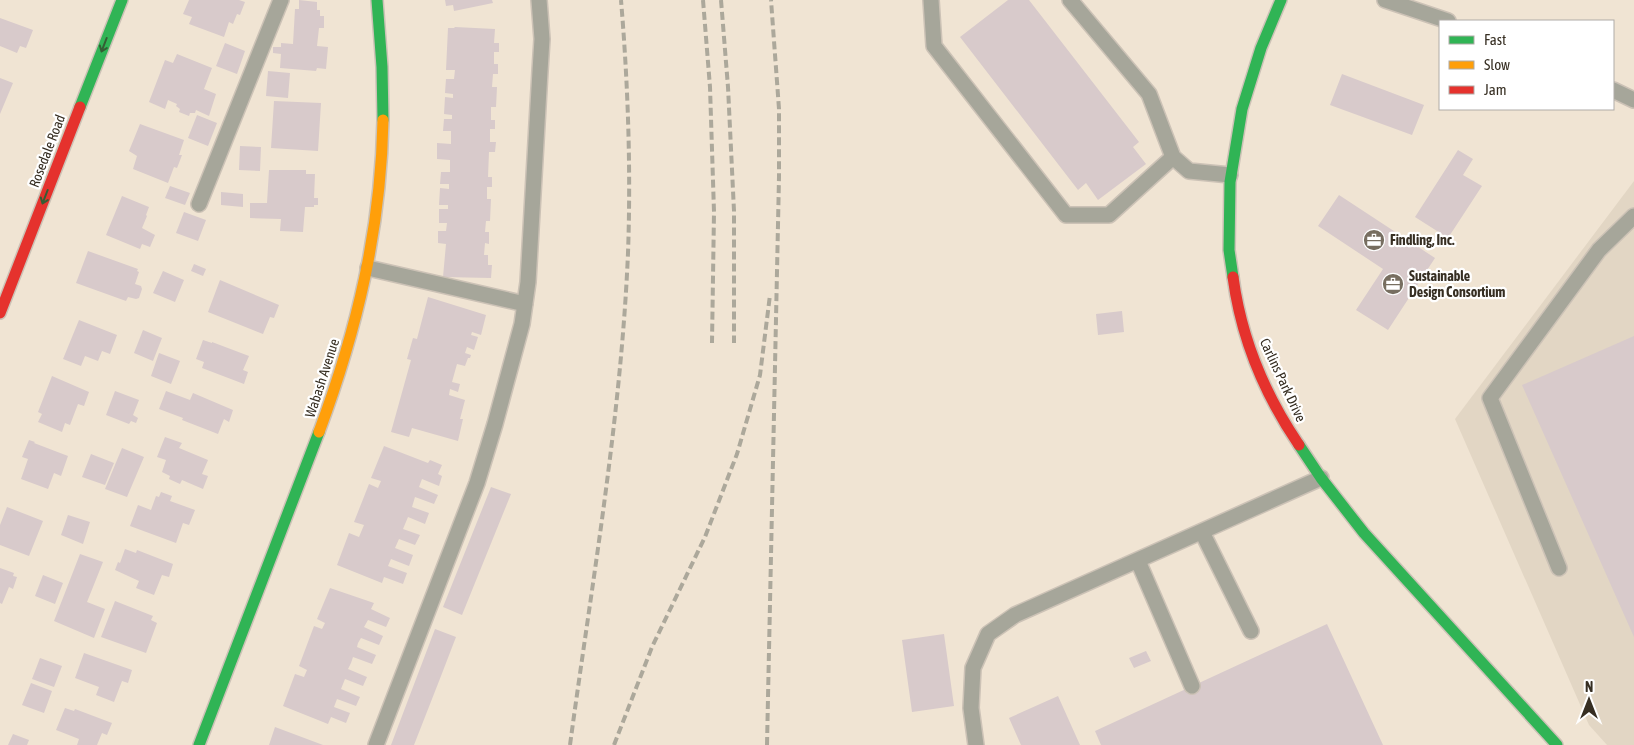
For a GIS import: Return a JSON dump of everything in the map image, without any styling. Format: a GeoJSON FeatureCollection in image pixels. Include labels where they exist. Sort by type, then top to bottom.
{"type":"FeatureCollection","features":[{"type":"Feature","properties":{"kind":"street","name":"Rosedale Road"},"geometry":{"type":"LineString","coordinates":[[0,313],[122,0]]}},
{"type":"Feature","properties":{"kind":"street","name":"Wabash Avenue"},"geometry":{"type":"LineString","coordinates":[[198,745],[332,399],[358,314],[375,223],[382,135],[383,63],[377,0]]}},
{"type":"Feature","properties":{"kind":"street","name":"Carlins Park Drive"},"geometry":{"type":"LineString","coordinates":[[1282,0],[1262,48],[1242,109],[1230,175],[1229,250],[1237,307],[1256,362],[1281,420],[1364,533],[1557,745]]}},
{"type":"Feature","properties":{"kind":"lane"},"geometry":{"type":"LineString","coordinates":[[199,204],[281,0]]}},
{"type":"Feature","properties":{"kind":"lane"},"geometry":{"type":"LineString","coordinates":[[376,745],[477,483],[510,372],[522,324],[528,282],[541,63],[542,39],[539,0]]}},
{"type":"Feature","properties":{"kind":"lane"},"geometry":{"type":"LineString","coordinates":[[931,0],[934,46],[1066,215],[1109,215],[1173,157]]}},
{"type":"Feature","properties":{"kind":"lane"},"geometry":{"type":"LineString","coordinates":[[1070,0],[1149,94],[1173,157],[1189,171],[1230,175]]}},
{"type":"Feature","properties":{"kind":"lane"},"geometry":{"type":"LineString","coordinates":[[1385,0],[1445,20]]}},
{"type":"Feature","properties":{"kind":"lane"},"geometry":{"type":"LineString","coordinates":[[1614,90],[1634,100]]}},
{"type":"Feature","properties":{"kind":"lane"},"geometry":{"type":"LineString","coordinates":[[1560,568],[1490,398],[1599,250],[1634,216]]}},
{"type":"Feature","properties":{"kind":"lane"},"geometry":{"type":"LineString","coordinates":[[368,268],[525,304]]}},
{"type":"Feature","properties":{"kind":"lane"},"geometry":{"type":"LineString","coordinates":[[976,745],[971,708],[973,668],[988,634],[1015,615],[1322,478]]}},
{"type":"Feature","properties":{"kind":"lane"},"geometry":{"type":"LineString","coordinates":[[1202,532],[1251,631]]}},
{"type":"Feature","properties":{"kind":"lane"},"geometry":{"type":"LineString","coordinates":[[1138,561],[1192,686]]}},
{"type":"Feature","properties":{"kind":"shaded area"},"geometry":{"type":"Polygon","coordinates":[[[1634,181],[1634,745],[1607,745],[1589,725],[1455,419],[1634,181]]]}},
{"type":"Feature","properties":{"kind":"building"},"geometry":{"type":"Polygon","coordinates":[[[189,0],[239,0],[245,2],[240,15],[237,14],[233,24],[229,22],[224,37],[189,24],[192,17],[183,14],[189,0]]]}},
{"type":"Feature","properties":{"kind":"building"},"geometry":{"type":"Polygon","coordinates":[[[299,0],[317,2],[317,10],[320,10],[320,16],[324,16],[324,28],[319,28],[317,46],[328,47],[326,69],[317,68],[316,71],[280,68],[281,54],[273,53],[273,47],[281,47],[281,43],[293,44],[295,9],[299,9],[299,0]]]}},
{"type":"Feature","properties":{"kind":"building"},"geometry":{"type":"Polygon","coordinates":[[[445,0],[492,0],[493,3],[454,11],[453,5],[446,6],[445,0]]]}},
{"type":"Feature","properties":{"kind":"building"},"geometry":{"type":"Polygon","coordinates":[[[1008,0],[1029,0],[1139,142],[1133,147],[1146,164],[1098,200],[1086,183],[1078,190],[960,37],[1008,0]]]}},
{"type":"Feature","properties":{"kind":"building"},"geometry":{"type":"Polygon","coordinates":[[[0,18],[33,30],[26,48],[20,46],[17,53],[0,46],[0,18]]]}},
{"type":"Feature","properties":{"kind":"building"},"geometry":{"type":"Polygon","coordinates":[[[448,28],[495,29],[494,43],[499,43],[499,52],[494,52],[494,64],[498,64],[498,74],[493,74],[492,87],[497,87],[496,107],[491,107],[491,120],[495,120],[495,129],[490,129],[490,142],[496,142],[495,152],[489,152],[488,177],[492,177],[492,187],[487,187],[487,199],[491,199],[490,221],[486,221],[485,232],[489,232],[489,244],[485,243],[484,255],[488,255],[488,265],[492,265],[491,278],[443,277],[446,244],[438,243],[438,231],[446,231],[447,223],[439,223],[439,209],[448,209],[448,205],[439,205],[440,188],[449,189],[449,184],[440,184],[441,172],[450,172],[450,160],[437,159],[437,143],[451,144],[451,131],[443,131],[444,119],[452,119],[452,115],[444,114],[445,97],[453,98],[453,94],[445,93],[446,79],[454,79],[455,70],[446,70],[448,28]]]}},
{"type":"Feature","properties":{"kind":"building"},"geometry":{"type":"Polygon","coordinates":[[[225,43],[245,51],[237,74],[216,66],[225,43]]]}},
{"type":"Feature","properties":{"kind":"building"},"geometry":{"type":"Polygon","coordinates":[[[177,54],[212,68],[204,89],[216,94],[209,116],[196,110],[195,113],[190,113],[189,116],[179,112],[180,109],[176,106],[177,104],[168,100],[165,109],[149,102],[165,60],[173,63],[177,54]]]}},
{"type":"Feature","properties":{"kind":"building"},"geometry":{"type":"Polygon","coordinates":[[[268,71],[290,73],[288,98],[266,96],[268,71]]]}},
{"type":"Feature","properties":{"kind":"building"},"geometry":{"type":"Polygon","coordinates":[[[1342,74],[1424,105],[1412,135],[1330,105],[1342,74]]]}},
{"type":"Feature","properties":{"kind":"building"},"geometry":{"type":"Polygon","coordinates":[[[0,78],[13,83],[0,114],[0,78]]]}},
{"type":"Feature","properties":{"kind":"building"},"geometry":{"type":"Polygon","coordinates":[[[274,101],[321,103],[318,151],[271,148],[274,101]]]}},
{"type":"Feature","properties":{"kind":"building"},"geometry":{"type":"Polygon","coordinates":[[[197,115],[217,123],[208,146],[188,138],[197,115]]]}},
{"type":"Feature","properties":{"kind":"building"},"geometry":{"type":"Polygon","coordinates":[[[140,124],[184,140],[179,155],[182,155],[177,168],[174,167],[168,183],[133,169],[137,156],[129,151],[140,124]]]}},
{"type":"Feature","properties":{"kind":"building"},"geometry":{"type":"Polygon","coordinates":[[[240,146],[261,147],[260,171],[239,170],[240,146]]]}},
{"type":"Feature","properties":{"kind":"building"},"geometry":{"type":"Polygon","coordinates":[[[1458,150],[1473,159],[1463,175],[1482,186],[1448,238],[1415,217],[1458,150]]]}},
{"type":"Feature","properties":{"kind":"building"},"geometry":{"type":"Polygon","coordinates":[[[269,170],[306,170],[306,174],[315,174],[314,198],[318,198],[318,205],[305,207],[303,232],[280,231],[281,219],[250,218],[250,203],[267,203],[269,170]]]}},
{"type":"Feature","properties":{"kind":"building"},"geometry":{"type":"Polygon","coordinates":[[[170,186],[190,193],[185,205],[165,198],[170,186]]]}},
{"type":"Feature","properties":{"kind":"building"},"geometry":{"type":"Polygon","coordinates":[[[221,192],[243,194],[243,207],[221,205],[221,192]]]}},
{"type":"Feature","properties":{"kind":"building"},"geometry":{"type":"Polygon","coordinates":[[[1339,195],[1435,258],[1388,330],[1356,310],[1383,269],[1318,226],[1339,195]]]}},
{"type":"Feature","properties":{"kind":"building"},"geometry":{"type":"Polygon","coordinates":[[[122,196],[149,207],[142,228],[155,235],[150,247],[142,244],[140,249],[106,235],[122,196]]]}},
{"type":"Feature","properties":{"kind":"building"},"geometry":{"type":"Polygon","coordinates":[[[184,212],[206,220],[198,241],[176,233],[184,212]]]}},
{"type":"Feature","properties":{"kind":"building"},"geometry":{"type":"Polygon","coordinates":[[[88,251],[138,269],[137,271],[139,272],[135,284],[141,286],[142,289],[139,298],[128,297],[126,301],[76,283],[88,251]]]}},
{"type":"Feature","properties":{"kind":"building"},"geometry":{"type":"Polygon","coordinates":[[[194,264],[206,269],[203,276],[191,271],[194,264]]]}},
{"type":"Feature","properties":{"kind":"building"},"geometry":{"type":"Polygon","coordinates":[[[163,271],[184,280],[175,302],[153,293],[163,271]]]}},
{"type":"Feature","properties":{"kind":"building"},"geometry":{"type":"Polygon","coordinates":[[[220,280],[279,305],[274,318],[270,317],[263,334],[208,312],[220,280]]]}},
{"type":"Feature","properties":{"kind":"building"},"geometry":{"type":"Polygon","coordinates":[[[428,297],[486,315],[481,335],[472,332],[471,335],[478,337],[474,350],[467,347],[465,353],[471,355],[470,358],[468,358],[465,366],[457,364],[452,382],[460,384],[458,392],[450,389],[449,395],[465,400],[460,419],[463,419],[458,441],[412,428],[409,437],[391,432],[411,360],[407,359],[413,338],[417,339],[428,297]]]}},
{"type":"Feature","properties":{"kind":"building"},"geometry":{"type":"Polygon","coordinates":[[[1122,311],[1124,332],[1098,335],[1096,314],[1122,311]]]}},
{"type":"Feature","properties":{"kind":"building"},"geometry":{"type":"Polygon","coordinates":[[[79,320],[117,335],[110,354],[102,351],[98,361],[85,356],[81,366],[63,359],[79,320]]]}},
{"type":"Feature","properties":{"kind":"building"},"geometry":{"type":"Polygon","coordinates":[[[143,330],[162,338],[153,361],[134,353],[143,330]]]}},
{"type":"Feature","properties":{"kind":"building"},"geometry":{"type":"Polygon","coordinates":[[[1634,336],[1634,637],[1522,385],[1634,336]]]}},
{"type":"Feature","properties":{"kind":"building"},"geometry":{"type":"Polygon","coordinates":[[[203,340],[249,356],[243,370],[248,372],[244,384],[202,368],[204,362],[196,359],[203,340]]]}},
{"type":"Feature","properties":{"kind":"building"},"geometry":{"type":"Polygon","coordinates":[[[159,353],[180,361],[171,384],[151,376],[159,353]]]}},
{"type":"Feature","properties":{"kind":"building"},"geometry":{"type":"Polygon","coordinates":[[[52,376],[89,392],[84,406],[78,404],[70,425],[65,423],[62,432],[38,422],[42,414],[38,412],[52,376]]]}},
{"type":"Feature","properties":{"kind":"building"},"geometry":{"type":"Polygon","coordinates":[[[115,391],[139,400],[133,415],[138,418],[136,423],[131,421],[129,424],[106,415],[115,391]]]}},
{"type":"Feature","properties":{"kind":"building"},"geometry":{"type":"Polygon","coordinates":[[[166,391],[190,400],[193,393],[233,410],[229,422],[224,419],[218,434],[159,409],[166,391]]]}},
{"type":"Feature","properties":{"kind":"building"},"geometry":{"type":"Polygon","coordinates":[[[165,437],[182,443],[179,448],[208,460],[202,474],[208,476],[203,489],[182,480],[180,484],[169,479],[170,476],[162,472],[166,460],[157,457],[165,437]]]}},
{"type":"Feature","properties":{"kind":"building"},"geometry":{"type":"Polygon","coordinates":[[[29,440],[68,456],[61,476],[54,473],[48,489],[21,479],[28,459],[22,457],[29,440]]]}},
{"type":"Feature","properties":{"kind":"building"},"geometry":{"type":"Polygon","coordinates":[[[384,446],[428,463],[430,460],[442,465],[438,474],[442,476],[439,486],[422,479],[419,487],[438,495],[434,504],[415,497],[412,507],[429,513],[425,524],[408,517],[403,529],[420,535],[415,545],[399,539],[395,548],[413,555],[409,566],[391,559],[388,566],[407,573],[403,584],[384,577],[382,583],[337,565],[349,533],[359,537],[364,525],[354,522],[369,484],[378,488],[381,481],[371,478],[384,446]]]}},
{"type":"Feature","properties":{"kind":"building"},"geometry":{"type":"Polygon","coordinates":[[[122,448],[144,457],[127,497],[105,489],[122,448]]]}},
{"type":"Feature","properties":{"kind":"building"},"geometry":{"type":"Polygon","coordinates":[[[91,454],[114,463],[105,485],[82,477],[91,454]]]}},
{"type":"Feature","properties":{"kind":"building"},"geometry":{"type":"Polygon","coordinates":[[[491,487],[511,494],[462,615],[443,607],[491,487]]]}},
{"type":"Feature","properties":{"kind":"building"},"geometry":{"type":"Polygon","coordinates":[[[161,492],[172,496],[170,501],[195,510],[189,525],[183,523],[176,543],[130,526],[138,505],[151,510],[156,496],[159,497],[161,492]]]}},
{"type":"Feature","properties":{"kind":"building"},"geometry":{"type":"Polygon","coordinates":[[[7,507],[43,521],[29,556],[0,545],[0,525],[7,507]]]}},
{"type":"Feature","properties":{"kind":"building"},"geometry":{"type":"Polygon","coordinates":[[[68,515],[90,522],[83,544],[61,535],[68,515]]]}},
{"type":"Feature","properties":{"kind":"building"},"geometry":{"type":"Polygon","coordinates":[[[125,549],[136,553],[137,550],[173,564],[169,577],[162,575],[154,595],[136,588],[139,581],[115,570],[118,562],[120,563],[125,549]]]}},
{"type":"Feature","properties":{"kind":"building"},"geometry":{"type":"Polygon","coordinates":[[[80,554],[103,562],[87,602],[105,609],[94,638],[54,621],[80,554]]]}},
{"type":"Feature","properties":{"kind":"building"},"geometry":{"type":"Polygon","coordinates":[[[0,568],[14,573],[13,576],[17,577],[13,589],[9,587],[2,604],[0,603],[0,568]]]}},
{"type":"Feature","properties":{"kind":"building"},"geometry":{"type":"Polygon","coordinates":[[[43,575],[63,583],[55,604],[35,596],[43,575]]]}},
{"type":"Feature","properties":{"kind":"building"},"geometry":{"type":"Polygon","coordinates":[[[330,588],[374,603],[371,609],[390,618],[386,627],[368,620],[364,627],[383,636],[379,645],[361,638],[357,647],[376,655],[372,664],[353,657],[348,669],[367,677],[363,686],[345,679],[341,689],[360,697],[356,706],[337,699],[334,707],[350,713],[346,723],[331,717],[328,724],[283,706],[295,674],[304,677],[307,670],[299,666],[314,626],[322,629],[325,623],[317,619],[330,588]]]}},
{"type":"Feature","properties":{"kind":"building"},"geometry":{"type":"Polygon","coordinates":[[[115,601],[153,616],[151,620],[157,623],[146,653],[101,637],[115,601]]]}},
{"type":"Feature","properties":{"kind":"building"},"geometry":{"type":"Polygon","coordinates":[[[1327,624],[1383,745],[1101,745],[1095,731],[1327,624]]]}},
{"type":"Feature","properties":{"kind":"building"},"geometry":{"type":"Polygon","coordinates":[[[435,629],[456,637],[414,745],[391,745],[435,629]]]}},
{"type":"Feature","properties":{"kind":"building"},"geometry":{"type":"Polygon","coordinates":[[[944,634],[954,706],[912,712],[902,640],[944,634]]]}},
{"type":"Feature","properties":{"kind":"building"},"geometry":{"type":"Polygon","coordinates":[[[1146,651],[1151,661],[1134,668],[1129,658],[1146,651]]]}},
{"type":"Feature","properties":{"kind":"building"},"geometry":{"type":"Polygon","coordinates":[[[84,653],[132,670],[128,683],[122,681],[114,702],[96,695],[99,687],[75,678],[84,653]]]}},
{"type":"Feature","properties":{"kind":"building"},"geometry":{"type":"Polygon","coordinates":[[[40,658],[62,666],[54,687],[32,679],[40,658]]]}},
{"type":"Feature","properties":{"kind":"building"},"geometry":{"type":"Polygon","coordinates":[[[31,683],[52,691],[44,713],[22,705],[31,683]]]}},
{"type":"Feature","properties":{"kind":"building"},"geometry":{"type":"Polygon","coordinates":[[[1058,696],[1080,745],[1021,745],[1009,718],[1058,696]]]}},
{"type":"Feature","properties":{"kind":"building"},"geometry":{"type":"Polygon","coordinates":[[[65,708],[74,711],[75,709],[112,723],[107,735],[102,733],[97,745],[77,745],[79,739],[56,730],[65,708]]]}},
{"type":"Feature","properties":{"kind":"building"},"geometry":{"type":"Polygon","coordinates":[[[275,727],[323,745],[269,745],[275,727]]]}},
{"type":"Feature","properties":{"kind":"building"},"geometry":{"type":"Polygon","coordinates":[[[13,734],[29,740],[27,745],[8,745],[13,734]]]}},
{"type":"Feature","properties":{"kind":"railway"},"geometry":{"type":"LineString","coordinates":[[570,745],[605,500],[624,315],[628,253],[629,158],[621,0]]}},
{"type":"Feature","properties":{"kind":"railway"},"geometry":{"type":"LineString","coordinates":[[703,0],[710,87],[714,212],[712,343]]}},
{"type":"Feature","properties":{"kind":"railway"},"geometry":{"type":"LineString","coordinates":[[721,0],[728,87],[734,211],[734,343]]}},
{"type":"Feature","properties":{"kind":"railway"},"geometry":{"type":"LineString","coordinates":[[767,745],[779,177],[779,109],[771,0]]}},
{"type":"Feature","properties":{"kind":"railway"},"geometry":{"type":"LineString","coordinates":[[614,745],[652,647],[705,537],[737,454],[760,375],[770,295]]}},
{"type":"Feature","properties":{"kind":"traffic: fast"},"geometry":{"type":"LineString","coordinates":[[80,107],[122,0]]}},
{"type":"Feature","properties":{"kind":"traffic: fast"},"geometry":{"type":"LineString","coordinates":[[377,0],[382,67],[383,120]]}},
{"type":"Feature","properties":{"kind":"traffic: fast"},"geometry":{"type":"LineString","coordinates":[[1233,277],[1229,250],[1230,182],[1242,109],[1261,48],[1281,0]]}},
{"type":"Feature","properties":{"kind":"traffic: fast"},"geometry":{"type":"LineString","coordinates":[[199,745],[319,432]]}},
{"type":"Feature","properties":{"kind":"traffic: fast"},"geometry":{"type":"LineString","coordinates":[[1299,445],[1321,478],[1364,533],[1557,745]]}},
{"type":"Feature","properties":{"kind":"traffic: slow"},"geometry":{"type":"LineString","coordinates":[[319,432],[345,356],[364,279],[378,200],[383,120]]}},
{"type":"Feature","properties":{"kind":"traffic: jam"},"geometry":{"type":"LineString","coordinates":[[0,313],[80,107]]}},
{"type":"Feature","properties":{"kind":"traffic: jam"},"geometry":{"type":"LineString","coordinates":[[1233,277],[1242,322],[1256,365],[1275,406],[1299,445]]}},
{"type":"Feature","properties":{"kind":"place","name":"Findling, Inc."},"geometry":{"type":"Point","coordinates":[1374,240]}},
{"type":"Feature","properties":{"kind":"place","name":"Sustainable Design Consortium"},"geometry":{"type":"Point","coordinates":[1393,284]}}]}
